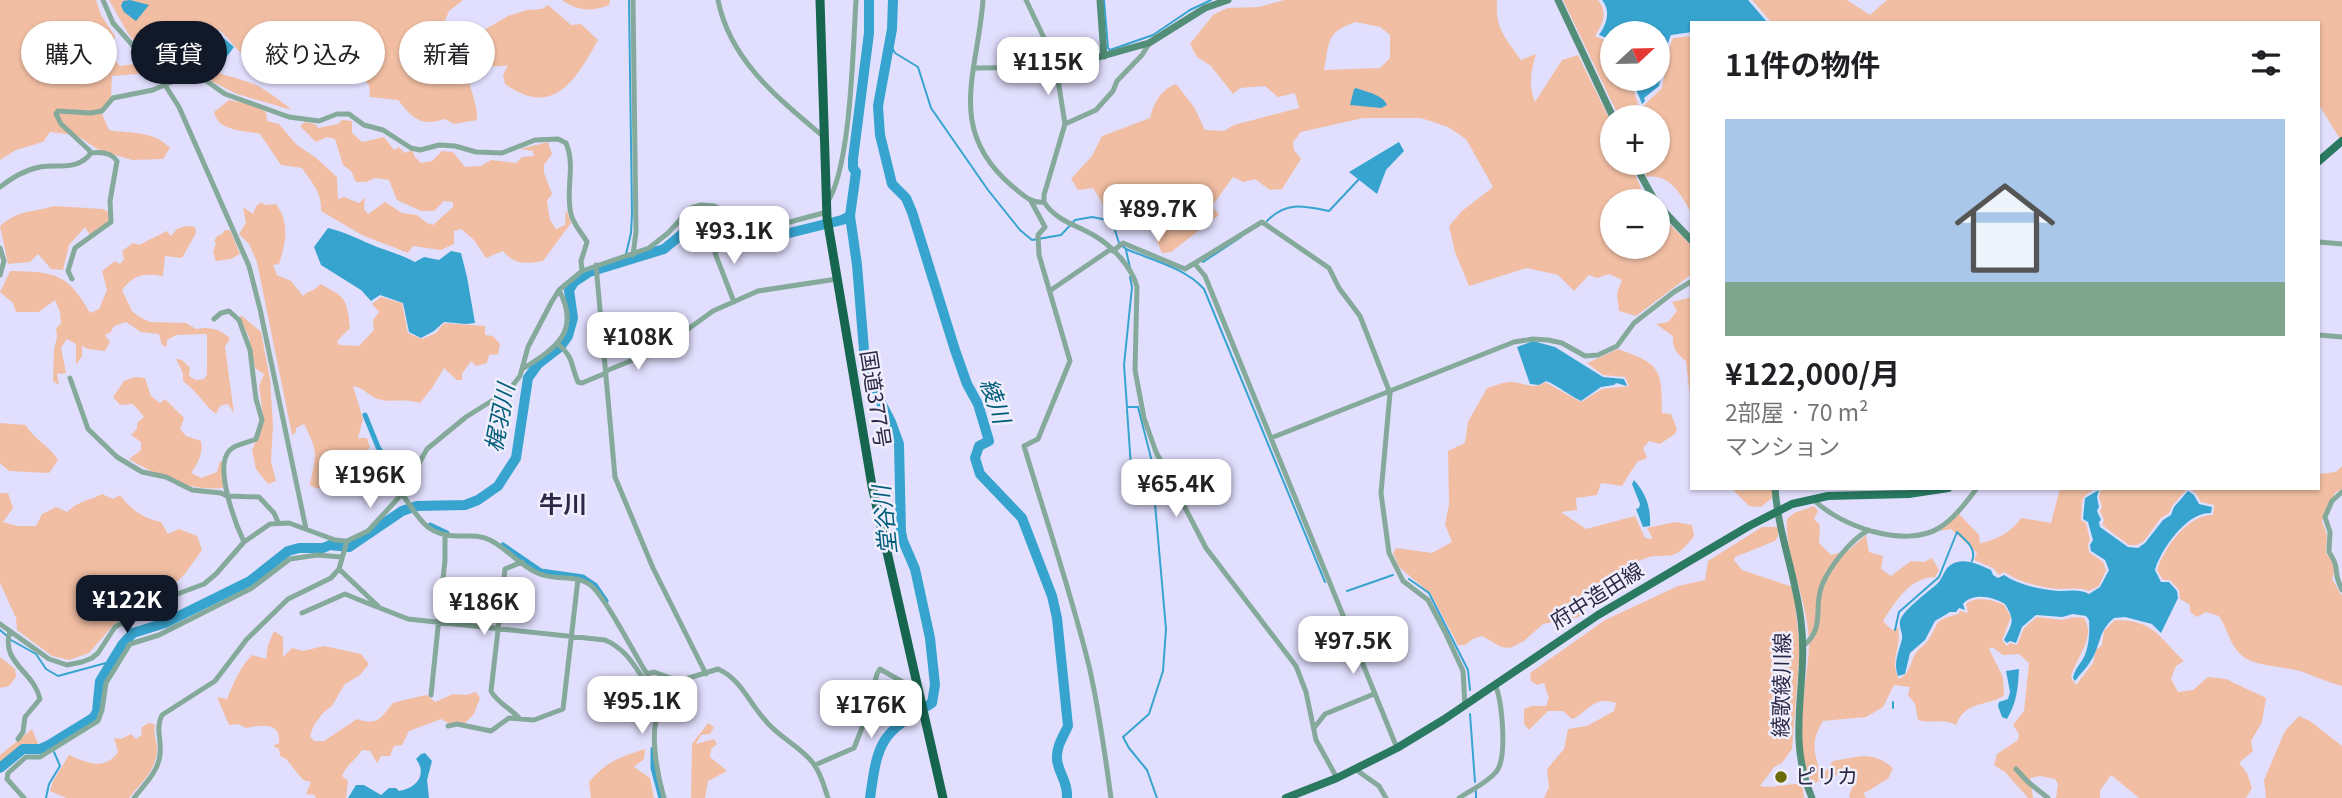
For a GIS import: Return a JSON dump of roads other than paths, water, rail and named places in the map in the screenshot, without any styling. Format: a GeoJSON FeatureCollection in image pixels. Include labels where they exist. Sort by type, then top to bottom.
{"type":"FeatureCollection","features":[{"type":"Feature","properties":{"kind":"highway","name":"国道377号"},"geometry":{"type":"LineString","coordinates":[[820,0],[827,216],[872,486],[943,798]]}},
{"type":"Feature","properties":{"kind":"main road"},"geometry":{"type":"LineString","coordinates":[[1100,0],[1104,56]]}},
{"type":"Feature","properties":{"kind":"main road"},"geometry":{"type":"LineString","coordinates":[[1056,68],[1149,43],[1205,8],[1228,0]]}},
{"type":"Feature","properties":{"kind":"main road"},"geometry":{"type":"LineString","coordinates":[[1558,0],[1607,105]]}},
{"type":"Feature","properties":{"kind":"main road"},"geometry":{"type":"LineString","coordinates":[[2320,160],[2342,141]]}},
{"type":"Feature","properties":{"kind":"main road"},"geometry":{"type":"LineString","coordinates":[[1670,218],[1690,239]]}},
{"type":"Feature","properties":{"kind":"main road","name":"綾歌綾川線"},"geometry":{"type":"LineString","coordinates":[[1776,490],[1778,511],[1799,605],[1803,646],[1797,741],[1801,765],[1812,798]]}},
{"type":"Feature","properties":{"kind":"main road","name":"府中造田線"},"geometry":{"type":"LineString","coordinates":[[1286,798],[1337,778],[1397,748],[1598,615],[1749,526],[1792,504],[1849,495],[1924,493],[1938,490]]}},
{"type":"Feature","properties":{"kind":"street"},"geometry":{"type":"LineString","coordinates":[[103,0],[113,23],[131,44]]}},
{"type":"Feature","properties":{"kind":"street"},"geometry":{"type":"LineString","coordinates":[[633,0],[636,232],[633,255]]}},
{"type":"Feature","properties":{"kind":"street"},"geometry":{"type":"LineString","coordinates":[[718,0],[728,33],[749,66],[779,99],[824,137]]}},
{"type":"Feature","properties":{"kind":"street"},"geometry":{"type":"LineString","coordinates":[[0,624],[8,634],[58,664],[82,662],[98,653],[115,627],[164,598],[210,579],[244,542],[270,524],[278,522],[306,529],[346,543],[368,531],[402,495],[427,449],[466,417],[509,390],[524,368],[528,347],[559,290],[582,271],[633,255],[649,247],[668,233],[691,208],[701,205],[715,205],[745,225],[757,227],[772,227],[827,216],[844,144],[856,0]]}},
{"type":"Feature","properties":{"kind":"street"},"geometry":{"type":"LineString","coordinates":[[983,0],[969,105],[975,139],[1006,181],[1031,201],[1045,227],[1038,235],[1037,243],[1070,361],[1038,439],[1024,446],[1073,603],[1090,669],[1111,798]]}},
{"type":"Feature","properties":{"kind":"street"},"geometry":{"type":"LineString","coordinates":[[1026,0],[1049,46],[1056,68],[1065,124],[1044,195],[1044,202],[1053,214],[1116,247],[1182,268],[1195,264],[1234,237],[1262,222],[1333,273],[1339,288],[1360,316],[1389,389],[1381,494],[1389,552],[1403,581],[1428,600],[1445,632],[1463,671],[1465,705]]}},
{"type":"Feature","properties":{"kind":"street"},"geometry":{"type":"LineString","coordinates":[[1065,124],[1096,110],[1149,43]]}},
{"type":"Feature","properties":{"kind":"street"},"geometry":{"type":"LineString","coordinates":[[975,68],[1056,68]]}},
{"type":"Feature","properties":{"kind":"street"},"geometry":{"type":"LineString","coordinates":[[91,153],[61,124],[57,117],[58,111],[84,114],[102,111],[113,98],[153,90],[165,84],[179,107],[249,266],[306,529]]}},
{"type":"Feature","properties":{"kind":"street"},"geometry":{"type":"LineString","coordinates":[[211,84],[225,94],[307,121],[319,121],[342,113],[349,114],[364,125],[383,130],[411,148],[420,150],[439,145],[475,152],[502,153],[534,140],[558,139],[566,143],[572,162],[569,197],[571,216],[587,242],[581,261],[582,271]]}},
{"type":"Feature","properties":{"kind":"street"},"geometry":{"type":"LineString","coordinates":[[0,187],[28,170],[72,166],[89,157],[91,153],[113,156],[117,161],[110,201],[111,222],[75,248],[68,271],[72,279]]}},
{"type":"Feature","properties":{"kind":"street"},"geometry":{"type":"LineString","coordinates":[[1031,201],[1044,202]]}},
{"type":"Feature","properties":{"kind":"street"},"geometry":{"type":"LineString","coordinates":[[734,302],[715,253],[719,248],[733,242],[745,225]]}},
{"type":"Feature","properties":{"kind":"street"},"geometry":{"type":"LineString","coordinates":[[2320,242],[2342,244]]}},
{"type":"Feature","properties":{"kind":"street"},"geometry":{"type":"LineString","coordinates":[[1051,290],[1116,247]]}},
{"type":"Feature","properties":{"kind":"street"},"geometry":{"type":"LineString","coordinates":[[1116,247],[1137,287],[1135,370],[1144,418],[1156,452],[1206,548],[1296,666],[1306,692],[1316,740],[1337,778]]}},
{"type":"Feature","properties":{"kind":"street"},"geometry":{"type":"LineString","coordinates":[[0,248],[4,261],[0,275]]}},
{"type":"Feature","properties":{"kind":"street"},"geometry":{"type":"LineString","coordinates":[[1195,264],[1205,276],[1397,748]]}},
{"type":"Feature","properties":{"kind":"street"},"geometry":{"type":"LineString","coordinates":[[597,266],[615,477],[653,568],[706,674]]}},
{"type":"Feature","properties":{"kind":"street"},"geometry":{"type":"LineString","coordinates":[[559,344],[574,363],[578,382],[582,383],[662,348],[713,311],[758,291],[837,279]]}},
{"type":"Feature","properties":{"kind":"street"},"geometry":{"type":"LineString","coordinates":[[1271,438],[1482,353],[1533,339],[1562,343],[1585,356],[1598,355],[1617,346],[1634,323],[1690,282]]}},
{"type":"Feature","properties":{"kind":"street"},"geometry":{"type":"LineString","coordinates":[[524,368],[559,344],[567,327],[565,300],[559,290]]}},
{"type":"Feature","properties":{"kind":"street"},"geometry":{"type":"LineString","coordinates":[[214,319],[229,311],[239,320],[246,334],[262,420],[256,439],[231,449],[225,466],[227,496],[244,542]]}},
{"type":"Feature","properties":{"kind":"street"},"geometry":{"type":"LineString","coordinates":[[2320,335],[2342,337]]}},
{"type":"Feature","properties":{"kind":"street"},"geometry":{"type":"LineString","coordinates":[[70,378],[88,429],[117,457],[142,472],[166,477],[192,490],[227,496],[259,497],[274,513],[278,522]]}},
{"type":"Feature","properties":{"kind":"street"},"geometry":{"type":"LineString","coordinates":[[1813,499],[1829,513],[1869,530],[1908,534],[1929,532],[1947,522],[1975,490]]}},
{"type":"Feature","properties":{"kind":"street"},"geometry":{"type":"LineString","coordinates":[[2342,492],[2332,501],[2325,517],[2330,531],[2329,552],[2338,560],[2340,566],[2337,575],[2342,590]]}},
{"type":"Feature","properties":{"kind":"street"},"geometry":{"type":"LineString","coordinates":[[402,495],[416,517],[430,529],[445,536],[477,536],[489,539],[540,575],[578,579],[589,584],[647,674],[654,672],[666,675],[674,681]]}},
{"type":"Feature","properties":{"kind":"street"},"geometry":{"type":"LineString","coordinates":[[1803,646],[1818,626],[1822,586],[1859,535],[1869,530]]}},
{"type":"Feature","properties":{"kind":"street"},"geometry":{"type":"LineString","coordinates":[[430,695],[445,560],[445,536]]}},
{"type":"Feature","properties":{"kind":"street"},"geometry":{"type":"LineString","coordinates":[[134,798],[159,763],[161,751],[158,722],[162,715],[215,681],[247,639],[288,599],[331,578],[339,569],[346,543]]}},
{"type":"Feature","properties":{"kind":"street"},"geometry":{"type":"LineString","coordinates":[[24,798],[8,779],[8,772],[26,757],[40,757],[98,721],[106,683],[130,644],[159,635],[252,588],[290,559],[317,555],[342,556]]}},
{"type":"Feature","properties":{"kind":"street"},"geometry":{"type":"LineString","coordinates":[[520,719],[491,691],[505,569],[522,562]]}},
{"type":"Feature","properties":{"kind":"street"},"geometry":{"type":"LineString","coordinates":[[339,569],[380,608]]}},
{"type":"Feature","properties":{"kind":"street"},"geometry":{"type":"LineString","coordinates":[[448,726],[457,724],[491,731],[509,718],[534,720],[562,709],[578,579]]}},
{"type":"Feature","properties":{"kind":"street"},"geometry":{"type":"LineString","coordinates":[[302,613],[345,594],[408,619],[605,640],[613,643],[631,660],[644,680]]}},
{"type":"Feature","properties":{"kind":"street"},"geometry":{"type":"LineString","coordinates":[[8,634],[4,647],[6,652],[35,686],[40,699],[25,718],[23,732],[18,739]]}},
{"type":"Feature","properties":{"kind":"street"},"geometry":{"type":"LineString","coordinates":[[664,798],[659,778],[655,723],[661,704],[674,681],[718,669],[732,677],[766,722],[792,742],[815,765],[828,798]]}},
{"type":"Feature","properties":{"kind":"street"},"geometry":{"type":"LineString","coordinates":[[815,765],[854,748],[880,669],[916,687]]}},
{"type":"Feature","properties":{"kind":"street"},"geometry":{"type":"LineString","coordinates":[[1459,798],[1494,775],[1502,762],[1501,711],[1495,684]]}},
{"type":"Feature","properties":{"kind":"street"},"geometry":{"type":"LineString","coordinates":[[1314,728],[1325,714],[1374,694]]}},
{"type":"Feature","properties":{"kind":"street"},"geometry":{"type":"LineString","coordinates":[[1355,769],[1378,786],[1386,798]]}},
{"type":"Feature","properties":{"kind":"street"},"geometry":{"type":"LineString","coordinates":[[2017,769],[2048,798]]}},
{"type":"Feature","properties":{"kind":"street"},"geometry":{"type":"LineString","coordinates":[[1471,790],[1472,798]]}},
{"type":"Feature","properties":{"kind":"water"},"geometry":{"type":"Polygon","coordinates":[[[1602,0],[1748,0],[1766,21],[1690,21],[1690,32],[1671,35],[1670,38],[1670,21],[1606,21],[1602,0]]]}},
{"type":"Feature","properties":{"kind":"water"},"geometry":{"type":"Polygon","coordinates":[[[123,1],[149,5],[136,21],[124,12],[121,6],[123,1]]]}},
{"type":"Feature","properties":{"kind":"water"},"geometry":{"type":"Polygon","coordinates":[[[227,41],[234,47],[227,56],[227,41]]]}},
{"type":"Feature","properties":{"kind":"water"},"geometry":{"type":"Polygon","coordinates":[[[1356,88],[1378,96],[1387,105],[1381,108],[1350,105],[1356,88]]]}},
{"type":"Feature","properties":{"kind":"water"},"geometry":{"type":"Polygon","coordinates":[[[1637,91],[1653,91],[1644,98],[1642,104],[1637,91]]]}},
{"type":"Feature","properties":{"kind":"water"},"geometry":{"type":"Polygon","coordinates":[[[1399,142],[1404,151],[1386,170],[1377,194],[1349,172],[1399,142]]]}},
{"type":"Feature","properties":{"kind":"water"},"geometry":{"type":"Polygon","coordinates":[[[328,228],[415,262],[424,257],[439,260],[451,251],[461,253],[475,323],[444,322],[421,338],[409,332],[403,303],[380,295],[371,301],[361,290],[321,265],[314,247],[328,228]]]}},
{"type":"Feature","properties":{"kind":"water"},"geometry":{"type":"Polygon","coordinates":[[[1533,341],[1555,347],[1603,377],[1624,379],[1627,386],[1616,383],[1601,387],[1581,401],[1546,381],[1539,385],[1530,384],[1517,347],[1533,341]]]}},
{"type":"Feature","properties":{"kind":"water"},"geometry":{"type":"Polygon","coordinates":[[[1634,480],[1647,501],[1650,526],[1643,527],[1636,509],[1640,504],[1632,484],[1634,480]]]}},
{"type":"Feature","properties":{"kind":"water"},"geometry":{"type":"Polygon","coordinates":[[[2099,490],[2097,511],[2101,520],[2100,527],[2128,547],[2138,548],[2145,543],[2163,520],[2171,515],[2174,507],[2188,491],[2199,504],[2212,507],[2211,513],[2193,518],[2184,525],[2158,562],[2155,570],[2161,582],[2169,582],[2177,591],[2178,598],[2161,633],[2152,624],[2125,617],[2114,618],[2102,634],[2087,667],[2075,681],[2073,678],[2076,669],[2088,644],[2089,620],[2086,616],[2036,615],[2022,627],[2016,643],[2007,643],[2004,640],[2011,625],[2011,618],[2005,604],[1995,599],[1977,597],[1963,604],[1965,610],[1959,608],[1935,621],[1925,640],[1910,653],[1905,674],[1898,676],[1896,662],[1902,639],[1901,618],[1940,581],[1948,567],[1954,563],[1973,563],[1991,570],[1998,578],[2004,575],[2023,584],[2045,589],[2089,594],[2100,587],[2109,570],[2105,560],[2091,551],[2093,540],[2088,522],[2083,519],[2085,498],[2099,490]]]}},
{"type":"Feature","properties":{"kind":"water"},"geometry":{"type":"Polygon","coordinates":[[[2019,669],[2016,695],[2007,719],[2002,717],[1998,706],[1999,702],[2008,699],[2010,692],[2006,671],[2019,669]]]}},
{"type":"Feature","properties":{"kind":"water"},"geometry":{"type":"Polygon","coordinates":[[[425,753],[432,761],[427,780],[429,798],[348,798],[356,785],[364,785],[381,795],[389,788],[399,791],[411,787],[418,780],[421,770],[416,759],[425,753]]]}},
{"type":"Feature","properties":{"kind":"waterway"},"geometry":{"type":"LineString","coordinates":[[626,254],[632,214],[629,0]]}},
{"type":"Feature","properties":{"kind":"waterway","name":"堂谷川"},"geometry":{"type":"LineString","coordinates":[[869,0],[869,33],[853,159],[856,172],[850,216],[864,350],[872,385],[899,444],[901,532],[915,569],[930,638],[935,685],[932,703],[902,723],[885,740],[876,763],[870,798]]}},
{"type":"Feature","properties":{"kind":"waterway","name":"綾川"},"geometry":{"type":"LineString","coordinates":[[893,0],[892,29],[878,106],[880,135],[892,184],[906,198],[912,212],[955,350],[967,384],[978,404],[989,441],[979,446],[975,458],[980,474],[1022,518],[1052,596],[1057,618],[1068,726],[1059,746],[1057,759],[1067,798]]}},
{"type":"Feature","properties":{"kind":"waterway"},"geometry":{"type":"LineString","coordinates":[[1104,0],[1110,50],[1153,35],[1190,10],[1211,0]]}},
{"type":"Feature","properties":{"kind":"waterway"},"geometry":{"type":"LineString","coordinates":[[890,44],[895,53],[918,67],[931,108],[988,190],[1020,230],[1032,240],[1061,235],[1075,220],[1092,217],[1107,220],[1114,227],[1119,243],[1126,249],[1178,270],[1204,289],[1325,582]]}},
{"type":"Feature","properties":{"kind":"waterway"},"geometry":{"type":"LineString","coordinates":[[1267,221],[1288,208],[1329,211],[1360,178]]}},
{"type":"Feature","properties":{"kind":"waterway","name":"梶羽川"},"geometry":{"type":"LineString","coordinates":[[0,768],[23,749],[40,749],[93,718],[97,712],[100,681],[122,645],[133,633],[165,623],[250,581],[288,551],[330,545],[349,547],[402,511],[417,506],[465,505],[478,500],[498,486],[516,458],[528,378],[538,364],[560,347],[568,336],[573,318],[569,290],[574,282],[589,272],[664,249],[693,225],[712,216],[749,235],[769,238],[850,216]]}},
{"type":"Feature","properties":{"kind":"waterway"},"geometry":{"type":"LineString","coordinates":[[1203,262],[1241,237]]}},
{"type":"Feature","properties":{"kind":"waterway"},"geometry":{"type":"LineString","coordinates":[[1126,250],[1130,268]]}},
{"type":"Feature","properties":{"kind":"waterway"},"geometry":{"type":"LineString","coordinates":[[1130,277],[1132,287],[1124,365],[1127,407],[1138,407],[1151,458],[1166,629],[1163,671],[1149,714],[1123,737],[1147,770],[1157,798]]}},
{"type":"Feature","properties":{"kind":"waterway"},"geometry":{"type":"LineString","coordinates":[[1127,409],[1131,467],[1151,471]]}},
{"type":"Feature","properties":{"kind":"waterway"},"geometry":{"type":"LineString","coordinates":[[365,415],[378,447],[401,483]]}},
{"type":"Feature","properties":{"kind":"waterway"},"geometry":{"type":"LineString","coordinates":[[1131,469],[1133,495]]}},
{"type":"Feature","properties":{"kind":"waterway"},"geometry":{"type":"LineString","coordinates":[[430,525],[447,533]]}},
{"type":"Feature","properties":{"kind":"waterway"},"geometry":{"type":"LineString","coordinates":[[1895,630],[1899,612],[1939,577],[1957,532],[1972,548],[1972,561]]}},
{"type":"Feature","properties":{"kind":"waterway"},"geometry":{"type":"LineString","coordinates":[[503,545],[541,571],[583,577],[595,585],[606,601]]}},
{"type":"Feature","properties":{"kind":"waterway"},"geometry":{"type":"LineString","coordinates":[[1347,591],[1393,575]]}},
{"type":"Feature","properties":{"kind":"waterway"},"geometry":{"type":"LineString","coordinates":[[1409,579],[1429,593],[1468,670],[1470,690]]}},
{"type":"Feature","properties":{"kind":"waterway"},"geometry":{"type":"LineString","coordinates":[[0,630],[7,636]]}},
{"type":"Feature","properties":{"kind":"waterway"},"geometry":{"type":"LineString","coordinates":[[11,640],[36,654],[46,669],[58,676],[106,663],[109,665]]}},
{"type":"Feature","properties":{"kind":"waterway"},"geometry":{"type":"LineString","coordinates":[[1893,702],[1893,708]]}},
{"type":"Feature","properties":{"kind":"waterway"},"geometry":{"type":"LineString","coordinates":[[1470,714],[1475,782]]}},
{"type":"Feature","properties":{"kind":"waterway"},"geometry":{"type":"LineString","coordinates":[[653,749],[653,768],[661,798]]}},
{"type":"Feature","properties":{"kind":"waterway"},"geometry":{"type":"LineString","coordinates":[[46,798],[49,784],[60,766],[54,752]]}},
{"type":"Feature","properties":{"kind":"waterway"},"geometry":{"type":"LineString","coordinates":[[1476,791],[1476,798]]}},
{"type":"Feature","properties":{"kind":"place","name":"ピリカ"},"geometry":{"type":"Point","coordinates":[1781,777]}},
{"type":"Feature","properties":{"kind":"district","name":"牛川"},"geometry":{"type":"Point","coordinates":[563,505]}}]}
